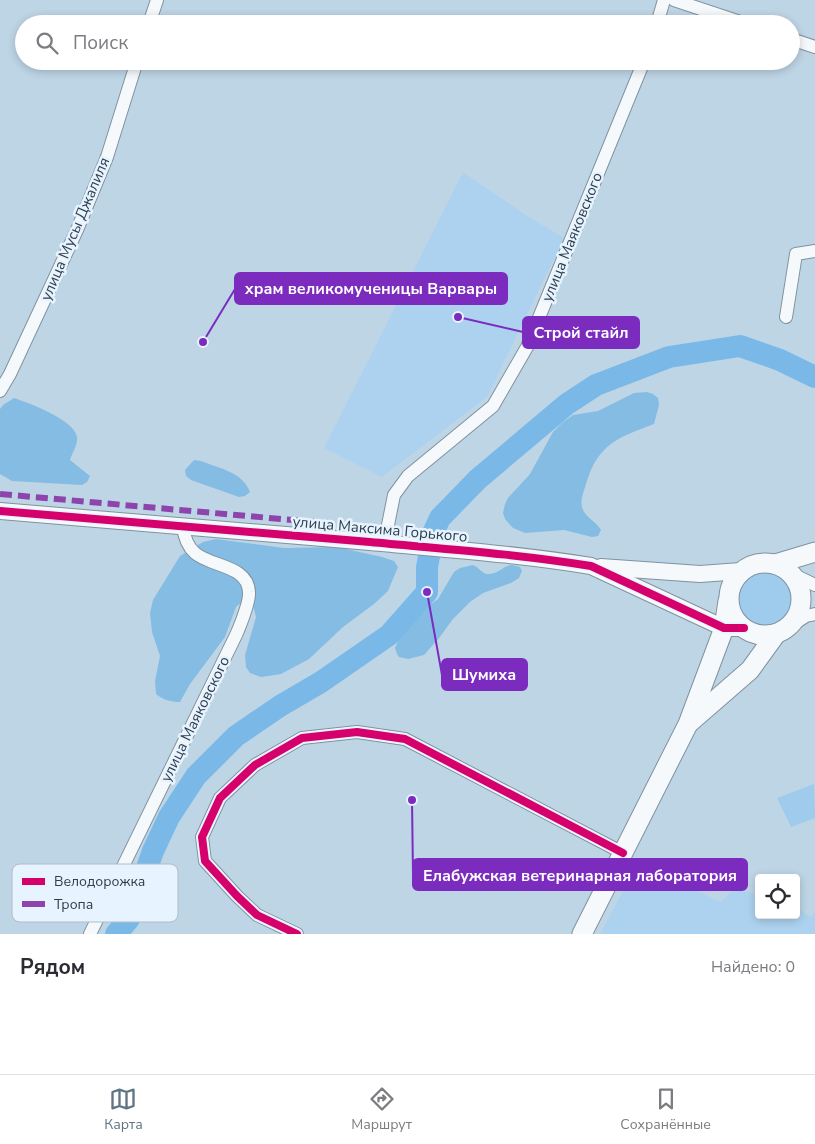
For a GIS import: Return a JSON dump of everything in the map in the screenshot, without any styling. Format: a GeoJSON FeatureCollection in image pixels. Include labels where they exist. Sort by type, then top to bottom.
{"type":"FeatureCollection","features":[{"type":"Feature","properties":{"kind":"main road"},"geometry":{"type":"LineString","coordinates":[[783,568],[815,552]]}},
{"type":"Feature","properties":{"kind":"main road"},"geometry":{"type":"LineString","coordinates":[[582,934],[688,724],[724,628],[729,593],[735,578],[741,571],[751,565],[763,562],[783,568],[797,581],[801,592],[801,603],[795,622]]}},
{"type":"Feature","properties":{"kind":"main road"},"geometry":{"type":"LineString","coordinates":[[728,601],[736,621],[744,628]]}},
{"type":"Feature","properties":{"kind":"main road"},"geometry":{"type":"LineString","coordinates":[[688,724],[750,670],[815,602]]}},
{"type":"Feature","properties":{"kind":"main road","name":"улица Максима Горького"},"geometry":{"type":"LineString","coordinates":[[744,628],[754,634],[765,635],[795,622]]}},
{"type":"Feature","properties":{"kind":"street"},"geometry":{"type":"LineString","coordinates":[[152,15],[157,0]]}},
{"type":"Feature","properties":{"kind":"street"},"geometry":{"type":"LineString","coordinates":[[660,15],[664,0]]}},
{"type":"Feature","properties":{"kind":"street"},"geometry":{"type":"LineString","coordinates":[[674,0],[719,15]]}},
{"type":"Feature","properties":{"kind":"street"},"geometry":{"type":"LineString","coordinates":[[800,42],[815,47]]}},
{"type":"Feature","properties":{"kind":"street","name":"улица Мусы Джалиля"},"geometry":{"type":"LineString","coordinates":[[0,391],[10,374],[77,230],[106,157],[134,70]]}},
{"type":"Feature","properties":{"kind":"street","name":"улица Маяковского"},"geometry":{"type":"LineString","coordinates":[[382,543],[394,495],[408,476],[493,406],[527,347],[640,70]]}},
{"type":"Feature","properties":{"kind":"street"},"geometry":{"type":"LineString","coordinates":[[786,317],[796,254],[815,251]]}},
{"type":"Feature","properties":{"kind":"street","name":"улица Максима Горького"},"geometry":{"type":"LineString","coordinates":[[0,511],[382,543],[537,558],[591,566],[724,628],[744,628]]}},
{"type":"Feature","properties":{"kind":"street","name":"улица Маяковского"},"geometry":{"type":"LineString","coordinates":[[124,864],[237,632],[250,592],[246,580],[238,573],[206,560],[195,553],[184,535],[183,526]]}},
{"type":"Feature","properties":{"kind":"street"},"geometry":{"type":"LineString","coordinates":[[591,566],[700,574],[741,571]]}},
{"type":"Feature","properties":{"kind":"street"},"geometry":{"type":"LineString","coordinates":[[783,568],[815,586]]}},
{"type":"Feature","properties":{"kind":"street"},"geometry":{"type":"LineString","coordinates":[[297,934],[257,914],[237,896],[205,861],[202,838],[220,798],[255,765],[302,738],[357,732],[405,739],[623,853]]}},
{"type":"Feature","properties":{"kind":"street","name":"улица Маяковского"},"geometry":{"type":"LineString","coordinates":[[90,934],[96,922]]}},
{"type":"Feature","properties":{"kind":"shaded area"},"geometry":{"type":"Polygon","coordinates":[[[463,172],[527,216],[564,238],[487,397],[382,477],[324,448],[463,172]]]}},
{"type":"Feature","properties":{"kind":"shaded area"},"geometry":{"type":"Polygon","coordinates":[[[647,392],[658,398],[659,405],[654,424],[619,439],[603,451],[596,460],[586,484],[582,498],[582,507],[585,514],[601,530],[598,536],[592,537],[564,530],[525,533],[513,528],[505,519],[503,513],[505,504],[508,498],[530,474],[553,432],[573,415],[598,411],[634,393],[647,392]]]}},
{"type":"Feature","properties":{"kind":"shaded area"},"geometry":{"type":"Polygon","coordinates":[[[14,398],[50,413],[68,424],[77,437],[76,446],[70,460],[90,476],[87,482],[82,485],[12,481],[0,474],[0,409],[14,398]]]}},
{"type":"Feature","properties":{"kind":"shaded area"},"geometry":{"type":"Polygon","coordinates":[[[194,460],[236,475],[247,485],[250,492],[245,496],[239,497],[191,480],[186,476],[185,470],[194,460]]]}},
{"type":"Feature","properties":{"kind":"shaded area"},"geometry":{"type":"Polygon","coordinates":[[[216,539],[284,548],[337,547],[382,557],[394,561],[398,567],[388,591],[374,604],[343,627],[309,659],[281,674],[261,677],[250,673],[246,667],[245,655],[256,617],[253,605],[241,603],[236,607],[225,637],[190,684],[180,702],[173,702],[156,694],[155,681],[160,656],[152,632],[150,613],[153,600],[180,556],[203,542],[216,539]]]}},
{"type":"Feature","properties":{"kind":"shaded area"},"geometry":{"type":"Polygon","coordinates":[[[473,565],[487,574],[494,573],[511,565],[520,567],[522,571],[519,578],[511,583],[483,593],[470,602],[453,619],[424,655],[408,659],[399,657],[395,648],[399,639],[419,613],[438,599],[454,572],[460,568],[473,565]]]}},
{"type":"Feature","properties":{"kind":"shaded area"},"geometry":{"type":"Polygon","coordinates":[[[765,570],[776,572],[785,578],[791,587],[793,598],[791,609],[785,618],[776,624],[765,626],[754,624],[745,618],[739,609],[737,598],[739,587],[745,578],[754,572],[765,570]]]}},
{"type":"Feature","properties":{"kind":"shaded area"},"geometry":{"type":"Polygon","coordinates":[[[814,784],[815,818],[791,827],[777,798],[814,784]]]}},
{"type":"Feature","properties":{"kind":"shaded area"},"geometry":{"type":"Polygon","coordinates":[[[638,863],[720,902],[736,888],[755,894],[755,919],[800,919],[800,910],[811,917],[815,912],[815,934],[600,934],[638,863]]]}},
{"type":"Feature","properties":{"kind":"waterway"},"geometry":{"type":"LineString","coordinates":[[148,864],[169,817],[196,776],[236,736],[280,706],[321,682],[389,635],[427,592],[427,567],[434,531],[440,518],[478,479],[567,404],[596,385],[669,357],[740,346],[780,360],[815,377]]}},
{"type":"Feature","properties":{"kind":"waterway"},"geometry":{"type":"LineString","coordinates":[[116,934],[126,922]]}},
{"type":"Feature","properties":{"kind":"marked path"},"geometry":{"type":"LineString","coordinates":[[0,494],[315,522]]}},
{"type":"Feature","properties":{"kind":"cycle path"},"geometry":{"type":"LineString","coordinates":[[0,511],[453,550],[536,558],[591,566],[724,628],[744,628]]}},
{"type":"Feature","properties":{"kind":"cycle path"},"geometry":{"type":"LineString","coordinates":[[297,934],[257,915],[237,896],[205,861],[202,837],[220,798],[255,765],[302,738],[357,732],[405,739],[623,853]]}},
{"type":"Feature","properties":{"kind":"place","name":"Строй стайл"},"geometry":{"type":"Point","coordinates":[458,317]}},
{"type":"Feature","properties":{"kind":"place","name":"храм великомученицы Варвары"},"geometry":{"type":"Point","coordinates":[203,342]}},
{"type":"Feature","properties":{"kind":"place","name":"Шумиха"},"geometry":{"type":"Point","coordinates":[427,592]}},
{"type":"Feature","properties":{"kind":"place","name":"Елабужская ветеринарная лаборатория"},"geometry":{"type":"Point","coordinates":[412,800]}}]}
